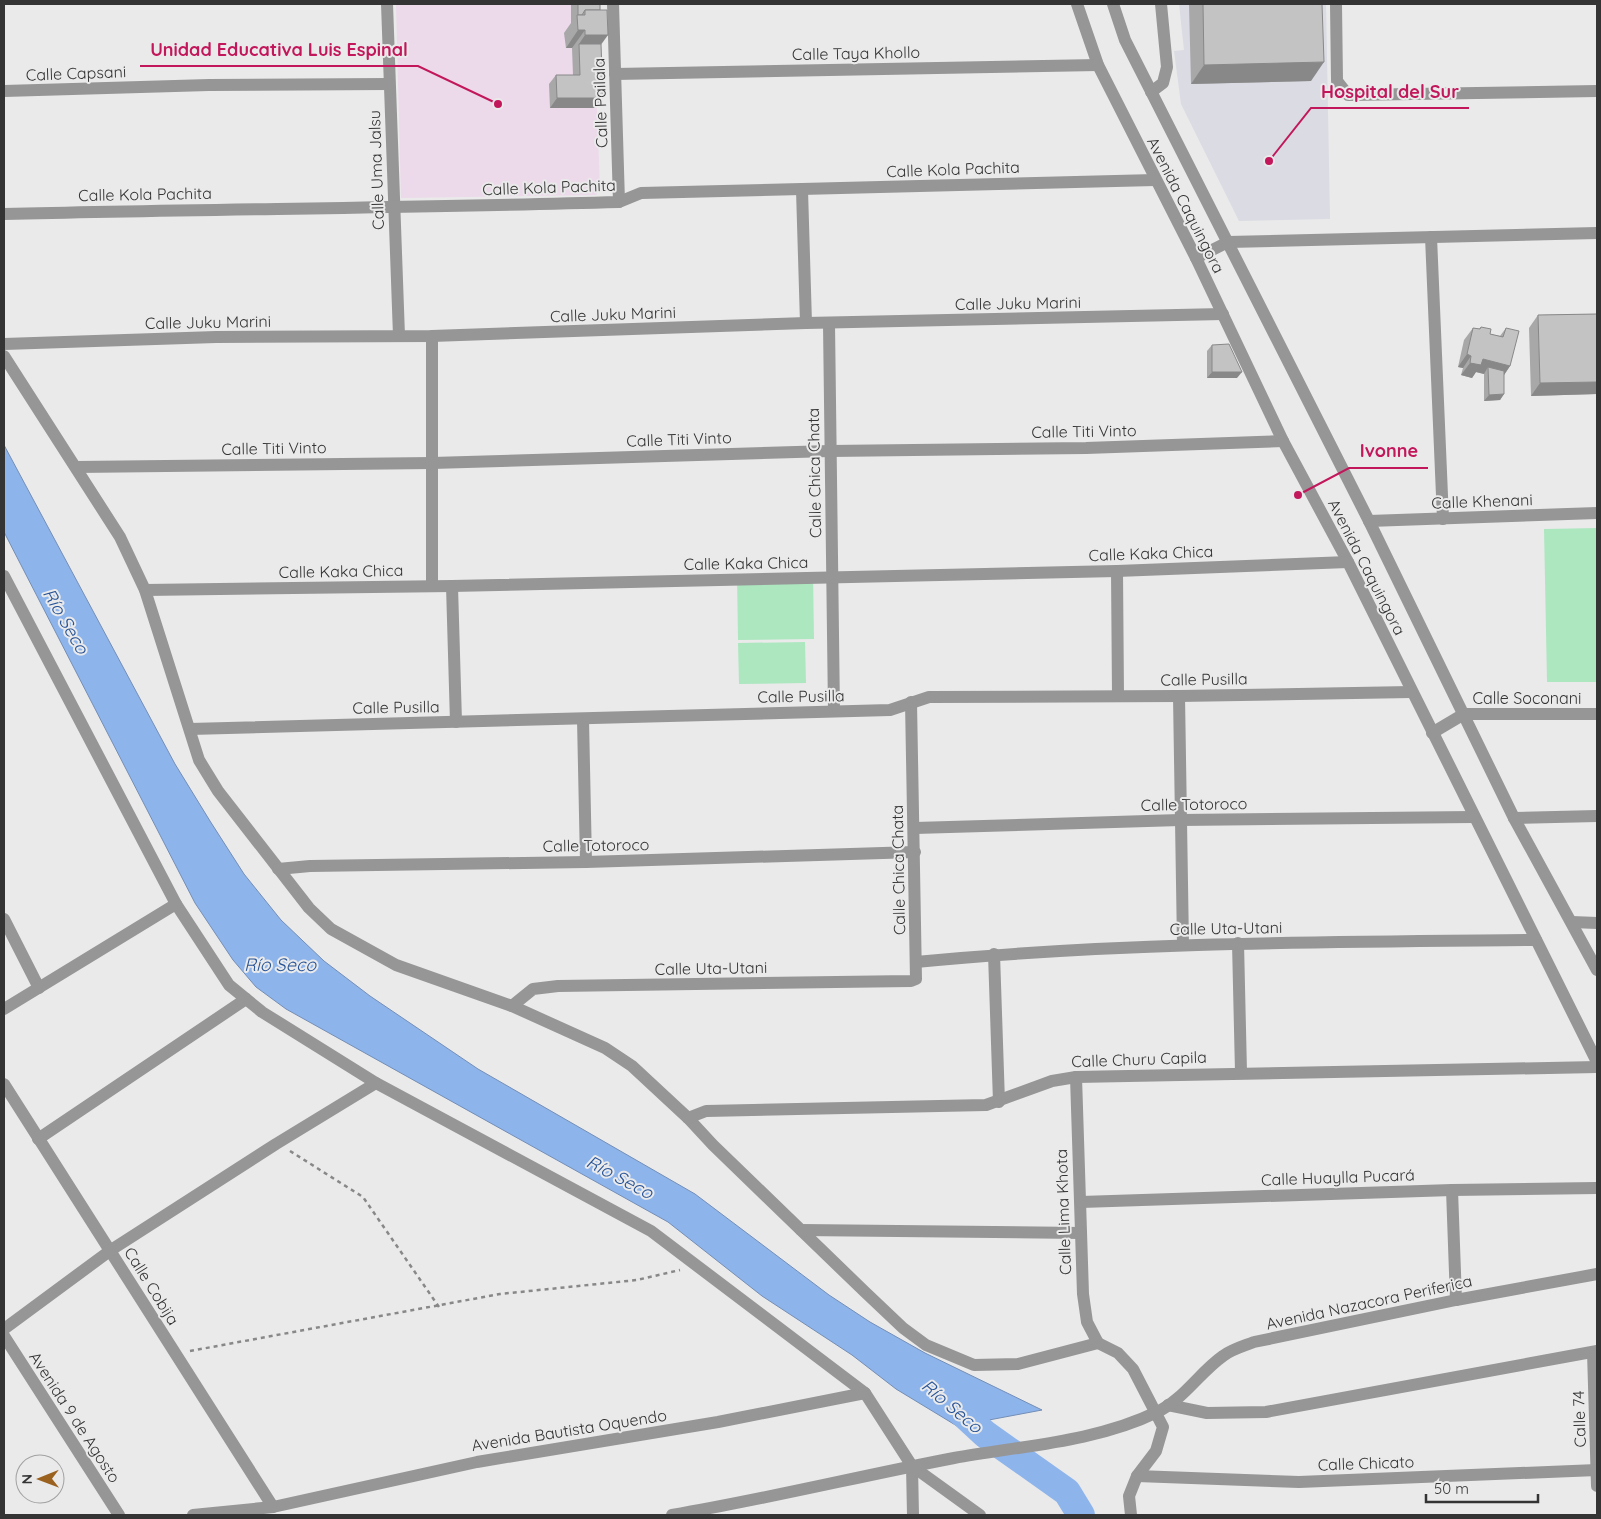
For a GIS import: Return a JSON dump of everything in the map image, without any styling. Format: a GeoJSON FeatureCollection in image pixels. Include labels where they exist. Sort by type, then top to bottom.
{"type":"FeatureCollection","features":[{"type":"Feature","properties":{"kind":"street","name":"Calle Uma Jalsu"},"geometry":{"type":"LineString","coordinates":[[387,4],[399,336]]}},
{"type":"Feature","properties":{"kind":"street","name":"Calle Pailala"},"geometry":{"type":"LineString","coordinates":[[613,4],[619,202]]}},
{"type":"Feature","properties":{"kind":"street","name":"Avenida Caquingora"},"geometry":{"type":"LineString","coordinates":[[1077,4],[1098,65],[1154,180],[1196,258],[1283,441],[1348,562],[1411,692],[1597,1062]]}},
{"type":"Feature","properties":{"kind":"street","name":"Avenida Caquingora"},"geometry":{"type":"LineString","coordinates":[[1113,4],[1125,40],[1369,521],[1514,818],[1597,970]]}},
{"type":"Feature","properties":{"kind":"street"},"geometry":{"type":"LineString","coordinates":[[1151,92],[1163,82],[1167,67],[1162,4]]}},
{"type":"Feature","properties":{"kind":"street"},"geometry":{"type":"LineString","coordinates":[[1336,4],[1337,81],[1348,95],[1597,91]]}},
{"type":"Feature","properties":{"kind":"street","name":"Calle Taya Khollo"},"geometry":{"type":"LineString","coordinates":[[615,74],[1098,65]]}},
{"type":"Feature","properties":{"kind":"street","name":"Calle Capsani"},"geometry":{"type":"LineString","coordinates":[[4,91],[209,85],[389,84]]}},
{"type":"Feature","properties":{"kind":"street","name":"Calle Kola Pachita"},"geometry":{"type":"LineString","coordinates":[[4,214],[212,209],[394,209],[619,202],[641,193],[1154,180]]}},
{"type":"Feature","properties":{"kind":"street"},"geometry":{"type":"LineString","coordinates":[[802,190],[806,324]]}},
{"type":"Feature","properties":{"kind":"street"},"geometry":{"type":"LineString","coordinates":[[1196,258],[1228,242],[1597,233]]}},
{"type":"Feature","properties":{"kind":"street"},"geometry":{"type":"LineString","coordinates":[[1431,236],[1443,519]]}},
{"type":"Feature","properties":{"kind":"street","name":"Calle Juku Marini"},"geometry":{"type":"LineString","coordinates":[[4,344],[216,337],[432,336],[806,324],[1223,314]]}},
{"type":"Feature","properties":{"kind":"street","name":"Calle Chica Chata"},"geometry":{"type":"LineString","coordinates":[[829,324],[834,578],[834,712]]}},
{"type":"Feature","properties":{"kind":"street"},"geometry":{"type":"LineString","coordinates":[[432,336],[432,586]]}},
{"type":"Feature","properties":{"kind":"street"},"geometry":{"type":"LineString","coordinates":[[4,356],[120,537],[145,590],[199,760],[218,791],[309,908],[331,929],[396,965],[512,1006],[605,1048],[632,1066],[688,1118],[713,1145],[903,1328],[926,1345],[974,1365],[1018,1364],[1098,1343],[1118,1353],[1133,1369],[1157,1412],[1163,1427],[1156,1452],[1137,1476],[1129,1496],[1131,1515]]}},
{"type":"Feature","properties":{"kind":"street","name":"Calle Titi Vinto"},"geometry":{"type":"LineString","coordinates":[[76,466],[432,463],[830,451],[1086,448],[1283,441]]}},
{"type":"Feature","properties":{"kind":"street","name":"Calle Khenani"},"geometry":{"type":"LineString","coordinates":[[1369,521],[1597,513]]}},
{"type":"Feature","properties":{"kind":"street","name":"Calle Kaka Chica"},"geometry":{"type":"LineString","coordinates":[[145,590],[834,578],[1117,571],[1348,562]]}},
{"type":"Feature","properties":{"kind":"street"},"geometry":{"type":"LineString","coordinates":[[1117,571],[1118,696]]}},
{"type":"Feature","properties":{"kind":"street"},"geometry":{"type":"LineString","coordinates":[[4,576],[176,904],[229,985],[262,1012],[376,1082],[652,1231],[865,1393],[912,1466],[980,1515]]}},
{"type":"Feature","properties":{"kind":"street"},"geometry":{"type":"LineString","coordinates":[[452,586],[456,722]]}},
{"type":"Feature","properties":{"kind":"street","name":"Calle Pusilla"},"geometry":{"type":"LineString","coordinates":[[190,729],[890,710],[929,697],[1179,696],[1411,692]]}},
{"type":"Feature","properties":{"kind":"street"},"geometry":{"type":"LineString","coordinates":[[1179,696],[1183,945]]}},
{"type":"Feature","properties":{"kind":"street","name":"Calle Chica Chata"},"geometry":{"type":"LineString","coordinates":[[911,702],[915,828],[916,979]]}},
{"type":"Feature","properties":{"kind":"street","name":"Calle Soconani"},"geometry":{"type":"LineString","coordinates":[[1432,732],[1464,714],[1597,714]]}},
{"type":"Feature","properties":{"kind":"street"},"geometry":{"type":"LineString","coordinates":[[583,719],[586,862]]}},
{"type":"Feature","properties":{"kind":"street"},"geometry":{"type":"LineString","coordinates":[[1514,818],[1597,816]]}},
{"type":"Feature","properties":{"kind":"street","name":"Calle Totoroco"},"geometry":{"type":"LineString","coordinates":[[915,828],[1180,820],[1474,817]]}},
{"type":"Feature","properties":{"kind":"street","name":"Calle Totoroco"},"geometry":{"type":"LineString","coordinates":[[278,869],[310,866],[586,862],[914,852]]}},
{"type":"Feature","properties":{"kind":"street"},"geometry":{"type":"LineString","coordinates":[[4,1009],[176,904]]}},
{"type":"Feature","properties":{"kind":"street"},"geometry":{"type":"LineString","coordinates":[[4,920],[39,988]]}},
{"type":"Feature","properties":{"kind":"street"},"geometry":{"type":"LineString","coordinates":[[1572,922],[1597,923]]}},
{"type":"Feature","properties":{"kind":"street","name":"Calle Uta-Utani"},"geometry":{"type":"LineString","coordinates":[[916,962],[994,954],[1238,943],[1536,940]]}},
{"type":"Feature","properties":{"kind":"street"},"geometry":{"type":"LineString","coordinates":[[1238,943],[1241,1072]]}},
{"type":"Feature","properties":{"kind":"street"},"geometry":{"type":"LineString","coordinates":[[994,954],[999,1102]]}},
{"type":"Feature","properties":{"kind":"street","name":"Calle Uta-Utani"},"geometry":{"type":"LineString","coordinates":[[512,1006],[533,989],[558,986],[910,981],[916,979]]}},
{"type":"Feature","properties":{"kind":"street"},"geometry":{"type":"LineString","coordinates":[[38,1139],[246,1000]]}},
{"type":"Feature","properties":{"kind":"street","name":"Calle Churu Capila"},"geometry":{"type":"LineString","coordinates":[[688,1118],[706,1111],[970,1106],[999,1102],[1052,1081],[1076,1077],[1241,1072],[1597,1066]]}},
{"type":"Feature","properties":{"kind":"street","name":"Calle Lima Khota"},"geometry":{"type":"LineString","coordinates":[[1076,1077],[1084,1304],[1087,1322],[1098,1343]]}},
{"type":"Feature","properties":{"kind":"street"},"geometry":{"type":"LineString","coordinates":[[4,1329],[111,1250],[376,1082]]}},
{"type":"Feature","properties":{"kind":"street","name":"Calle Cobija"},"geometry":{"type":"LineString","coordinates":[[4,1084],[273,1506]]}},
{"type":"Feature","properties":{"kind":"street","name":"Calle Huaylla Pucará"},"geometry":{"type":"LineString","coordinates":[[1081,1202],[1452,1190],[1597,1188]]}},
{"type":"Feature","properties":{"kind":"street"},"geometry":{"type":"LineString","coordinates":[[1452,1190],[1456,1300]]}},
{"type":"Feature","properties":{"kind":"street"},"geometry":{"type":"LineString","coordinates":[[801,1230],[1081,1233]]}},
{"type":"Feature","properties":{"kind":"street","name":"Avenida Nazacora Periferica"},"geometry":{"type":"LineString","coordinates":[[912,1466],[1048,1442],[1108,1429],[1157,1412],[1168,1405],[1224,1354],[1254,1342],[1456,1300],[1597,1274]]}},
{"type":"Feature","properties":{"kind":"street","name":"Avenida 9 de Agosto"},"geometry":{"type":"LineString","coordinates":[[4,1336],[118,1515]]}},
{"type":"Feature","properties":{"kind":"street"},"geometry":{"type":"LineString","coordinates":[[1168,1405],[1207,1413],[1266,1412],[1595,1352]]}},
{"type":"Feature","properties":{"kind":"street","name":"Calle 74"},"geometry":{"type":"LineString","coordinates":[[1595,1352],[1597,1486]]}},
{"type":"Feature","properties":{"kind":"street","name":"Avenida Bautista Oquendo"},"geometry":{"type":"LineString","coordinates":[[193,1515],[273,1506],[476,1462],[718,1422],[865,1393]]}},
{"type":"Feature","properties":{"kind":"street"},"geometry":{"type":"LineString","coordinates":[[672,1515],[754,1501],[912,1466]]}},
{"type":"Feature","properties":{"kind":"street"},"geometry":{"type":"LineString","coordinates":[[912,1466],[913,1515]]}},
{"type":"Feature","properties":{"kind":"street","name":"Calle Chicato"},"geometry":{"type":"LineString","coordinates":[[1137,1476],[1299,1482],[1597,1470]]}},
{"type":"Feature","properties":{"kind":"path"},"geometry":{"type":"LineString","coordinates":[[276,1144],[363,1197],[439,1307]]}},
{"type":"Feature","properties":{"kind":"path"},"geometry":{"type":"LineString","coordinates":[[176,1353],[439,1307],[500,1294],[637,1280],[699,1266]]}},
{"type":"Feature","properties":{"kind":"shaded area"},"geometry":{"type":"Polygon","coordinates":[[[396,4],[593,4],[600,190],[596,195],[401,198],[396,4]]]}},
{"type":"Feature","properties":{"kind":"shaded area"},"geometry":{"type":"Polygon","coordinates":[[[1179,4],[1326,4],[1330,219],[1239,221],[1181,104],[1174,51],[1184,50],[1179,4]]]}},
{"type":"Feature","properties":{"kind":"green space"},"geometry":{"type":"Polygon","coordinates":[[[1597,528],[1597,682],[1547,682],[1544,529],[1597,528]]]}},
{"type":"Feature","properties":{"kind":"green space"},"geometry":{"type":"Polygon","coordinates":[[[813,573],[814,639],[738,640],[737,575],[813,573]]]}},
{"type":"Feature","properties":{"kind":"green space"},"geometry":{"type":"Polygon","coordinates":[[[805,642],[806,683],[739,684],[738,643],[805,642]]]}},
{"type":"Feature","properties":{"kind":"water","name":"Río Seco"},"geometry":{"type":"Polygon","coordinates":[[[4,445],[175,764],[210,821],[244,874],[281,920],[324,961],[370,996],[478,1069],[695,1194],[829,1295],[870,1322],[925,1353],[1042,1410],[957,1426],[896,1389],[852,1355],[762,1296],[668,1222],[286,1009],[256,987],[233,960],[195,903],[4,532],[4,445]]]}},
{"type":"Feature","properties":{"kind":"building"},"geometry":{"type":"Polygon","coordinates":[[[578,4],[600,4],[600,10],[585,10],[582,15],[578,15],[578,4]]]}},
{"type":"Feature","properties":{"kind":"building"},"geometry":{"type":"Polygon","coordinates":[[[1203,4],[1322,4],[1324,62],[1204,65],[1203,4]]]}},
{"type":"Feature","properties":{"kind":"building"},"geometry":{"type":"Polygon","coordinates":[[[585,10],[607,10],[608,35],[585,35],[585,30],[578,30],[577,15],[585,15],[585,10]]]}},
{"type":"Feature","properties":{"kind":"building"},"geometry":{"type":"Polygon","coordinates":[[[579,44],[601,44],[603,98],[557,98],[556,75],[580,75],[579,44]]]}},
{"type":"Feature","properties":{"kind":"building"},"geometry":{"type":"Polygon","coordinates":[[[1597,314],[1597,382],[1540,383],[1538,315],[1597,314]]]}},
{"type":"Feature","properties":{"kind":"building"},"geometry":{"type":"Polygon","coordinates":[[[1481,327],[1491,329],[1490,334],[1503,337],[1506,328],[1519,331],[1510,366],[1483,359],[1481,365],[1470,363],[1471,356],[1467,354],[1473,328],[1480,329],[1481,327]]]}},
{"type":"Feature","properties":{"kind":"building"},"geometry":{"type":"Polygon","coordinates":[[[1229,344],[1242,372],[1212,372],[1212,345],[1229,344]]]}},
{"type":"Feature","properties":{"kind":"building"},"geometry":{"type":"Polygon","coordinates":[[[1488,367],[1504,371],[1504,394],[1489,395],[1488,367]]]}},
{"type":"Feature","properties":{"kind":"waterway","name":"Río Seco"},"geometry":{"type":"LineString","coordinates":[[945,1397],[985,1434],[1067,1492],[1081,1515]]}},
{"type":"Feature","properties":{"kind":"place","name":"Unidad Educativa Luis Espinal"},"geometry":{"type":"Point","coordinates":[498,104]}},
{"type":"Feature","properties":{"kind":"place","name":"Hospital del Sur"},"geometry":{"type":"Point","coordinates":[1269,161]}},
{"type":"Feature","properties":{"kind":"place","name":"Ivonne"},"geometry":{"type":"Point","coordinates":[1298,495]}}]}
